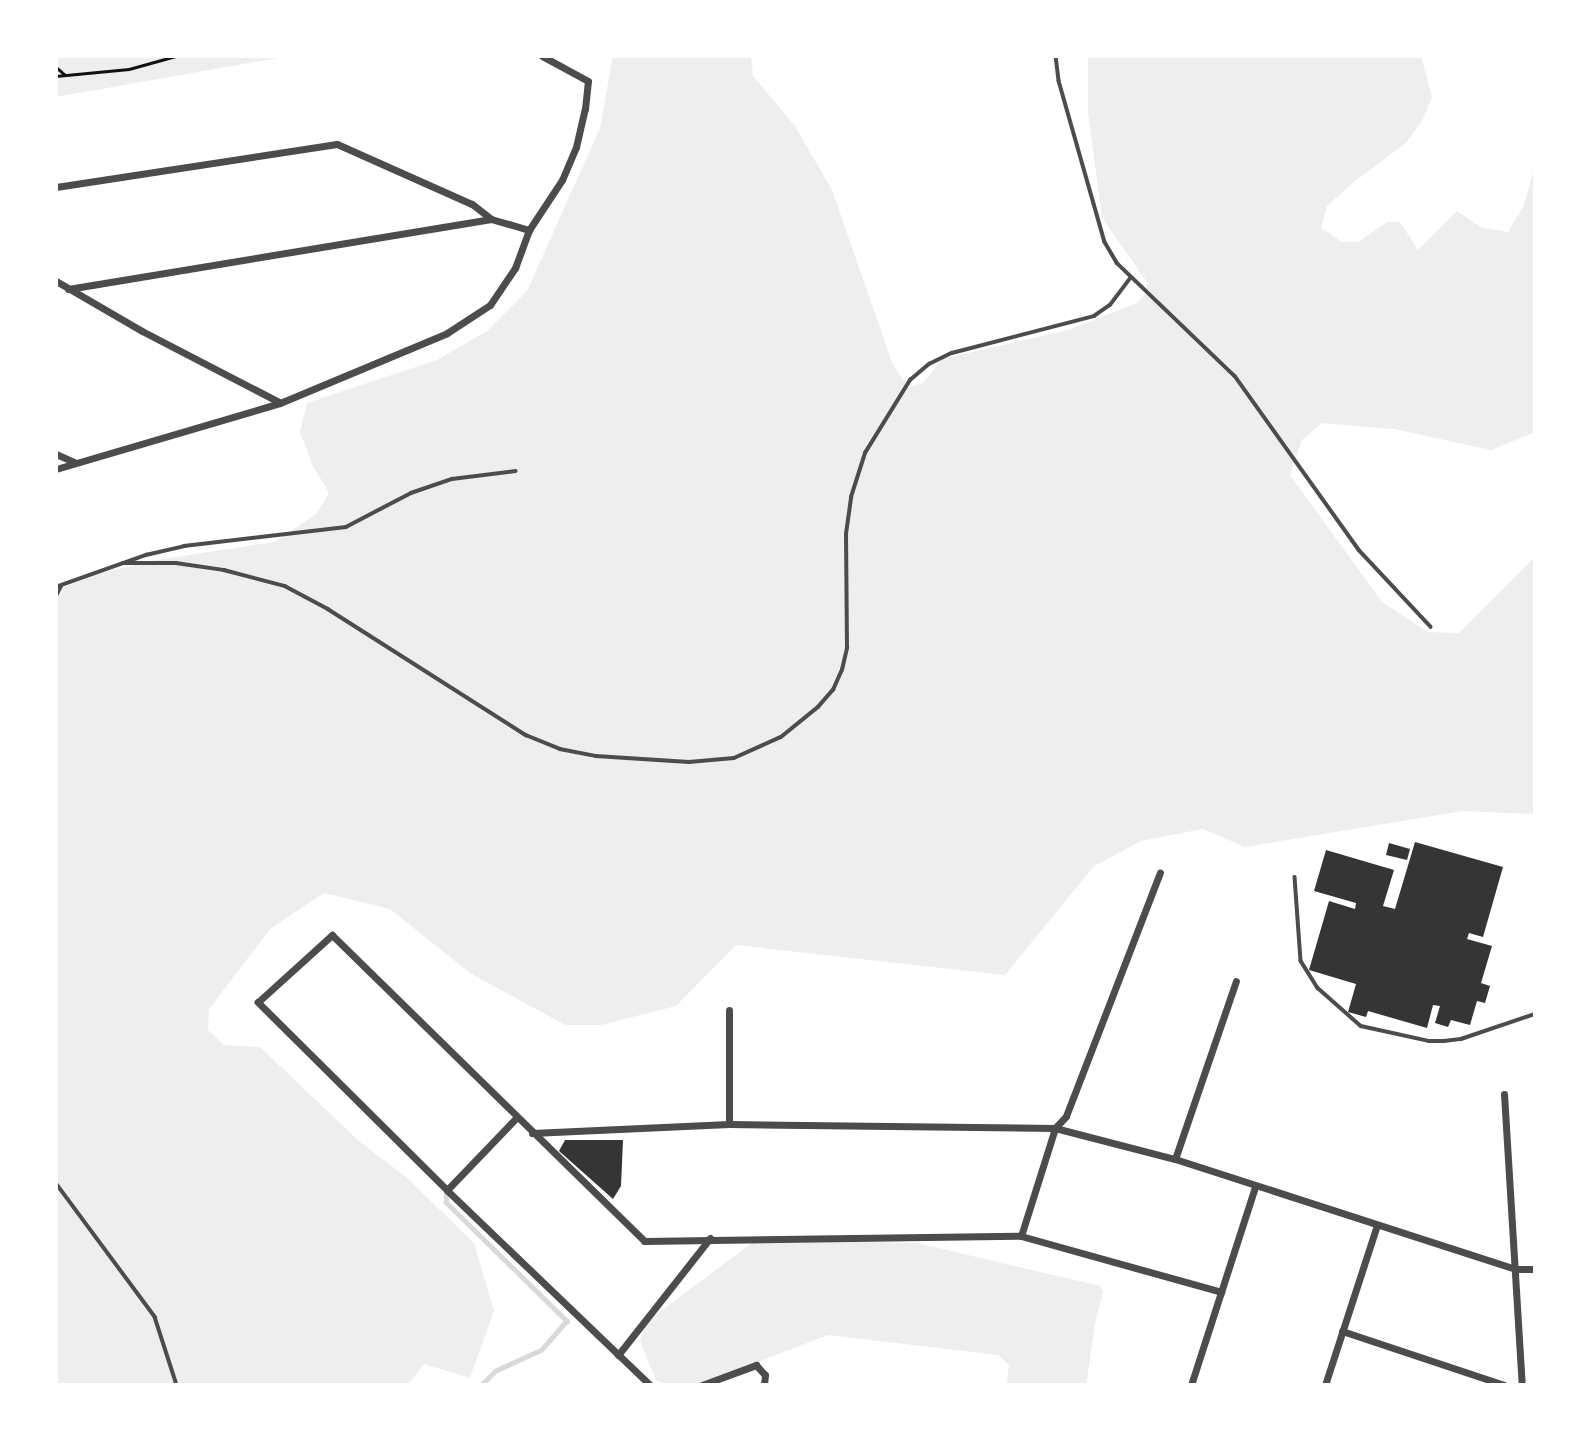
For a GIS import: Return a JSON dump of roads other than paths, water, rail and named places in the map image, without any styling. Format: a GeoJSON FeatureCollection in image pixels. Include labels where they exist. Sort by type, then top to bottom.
{"type":"FeatureCollection","features":[{"type":"Feature","properties":{"kind":"street"},"geometry":{"type":"LineString","coordinates":[[56,469],[280,403],[447,333],[490,304],[515,268],[529,230],[551,196],[576,147],[585,109],[588,81],[542,56]]}},
{"type":"Feature","properties":{"kind":"street"},"geometry":{"type":"LineString","coordinates":[[56,187],[337,145],[472,204],[491,219],[529,230]]}},
{"type":"Feature","properties":{"kind":"street"},"geometry":{"type":"LineString","coordinates":[[68,289],[491,219]]}},
{"type":"Feature","properties":{"kind":"street"},"geometry":{"type":"LineString","coordinates":[[56,281],[280,403]]}},
{"type":"Feature","properties":{"kind":"street"},"geometry":{"type":"LineString","coordinates":[[56,454],[74,462]]}},
{"type":"Feature","properties":{"kind":"street"},"geometry":{"type":"LineString","coordinates":[[1021,1236],[1055,1128],[1066,1116],[1160,872]]}},
{"type":"Feature","properties":{"kind":"street"},"geometry":{"type":"LineString","coordinates":[[650,1385],[447,1190],[258,1002],[332,935],[644,1241],[710,1238],[1021,1236],[1221,1292]]}},
{"type":"Feature","properties":{"kind":"street"},"geometry":{"type":"LineString","coordinates":[[1175,1159],[1236,981]]}},
{"type":"Feature","properties":{"kind":"street"},"geometry":{"type":"LineString","coordinates":[[729,1010],[729,1124]]}},
{"type":"Feature","properties":{"kind":"street"},"geometry":{"type":"LineString","coordinates":[[1504,1094],[1522,1385]]}},
{"type":"Feature","properties":{"kind":"street"},"geometry":{"type":"LineString","coordinates":[[447,1190],[516,1118]]}},
{"type":"Feature","properties":{"kind":"street"},"geometry":{"type":"LineString","coordinates":[[532,1132],[729,1124],[1055,1128],[1175,1159],[1516,1269],[1535,1269]]}},
{"type":"Feature","properties":{"kind":"street"},"geometry":{"type":"LineString","coordinates":[[1191,1385],[1255,1187]]}},
{"type":"Feature","properties":{"kind":"street"},"geometry":{"type":"LineString","coordinates":[[1325,1385],[1377,1225]]}},
{"type":"Feature","properties":{"kind":"street"},"geometry":{"type":"LineString","coordinates":[[618,1355],[710,1238]]}},
{"type":"Feature","properties":{"kind":"street"},"geometry":{"type":"LineString","coordinates":[[1342,1331],[1504,1385]]}},
{"type":"Feature","properties":{"kind":"street"},"geometry":{"type":"LineString","coordinates":[[702,1385],[723,1374],[756,1365],[765,1375],[764,1385]]}},
{"type":"Feature","properties":{"kind":"lane"},"geometry":{"type":"LineString","coordinates":[[1056,56],[1059,81],[1105,242],[1130,278],[1235,376],[1359,550],[1431,627]]}},
{"type":"Feature","properties":{"kind":"lane"},"geometry":{"type":"LineString","coordinates":[[123,563],[176,563],[224,570],[285,586],[328,609],[526,735],[560,749],[596,756],[689,762],[734,758],[781,737],[818,707],[833,690],[842,670],[847,648],[846,534],[851,498],[864,453],[910,380],[929,364],[952,353],[1094,316],[1110,305],[1130,278]]}},
{"type":"Feature","properties":{"kind":"lane"},"geometry":{"type":"LineString","coordinates":[[56,596],[59,586],[123,563],[184,546],[346,527],[411,493],[452,479],[515,471]]}},
{"type":"Feature","properties":{"kind":"lane"},"geometry":{"type":"LineString","coordinates":[[1295,877],[1301,961],[1318,988],[1361,1026],[1429,1041],[1444,1041],[1461,1039],[1535,1014]]}},
{"type":"Feature","properties":{"kind":"lane"},"geometry":{"type":"LineString","coordinates":[[56,1183],[155,1317],[177,1385]]}},
{"type":"Feature","properties":{"kind":"waterway"},"geometry":{"type":"LineString","coordinates":[[447,1189],[446,1202],[567,1321],[542,1350],[496,1371],[482,1385]]}}]}
